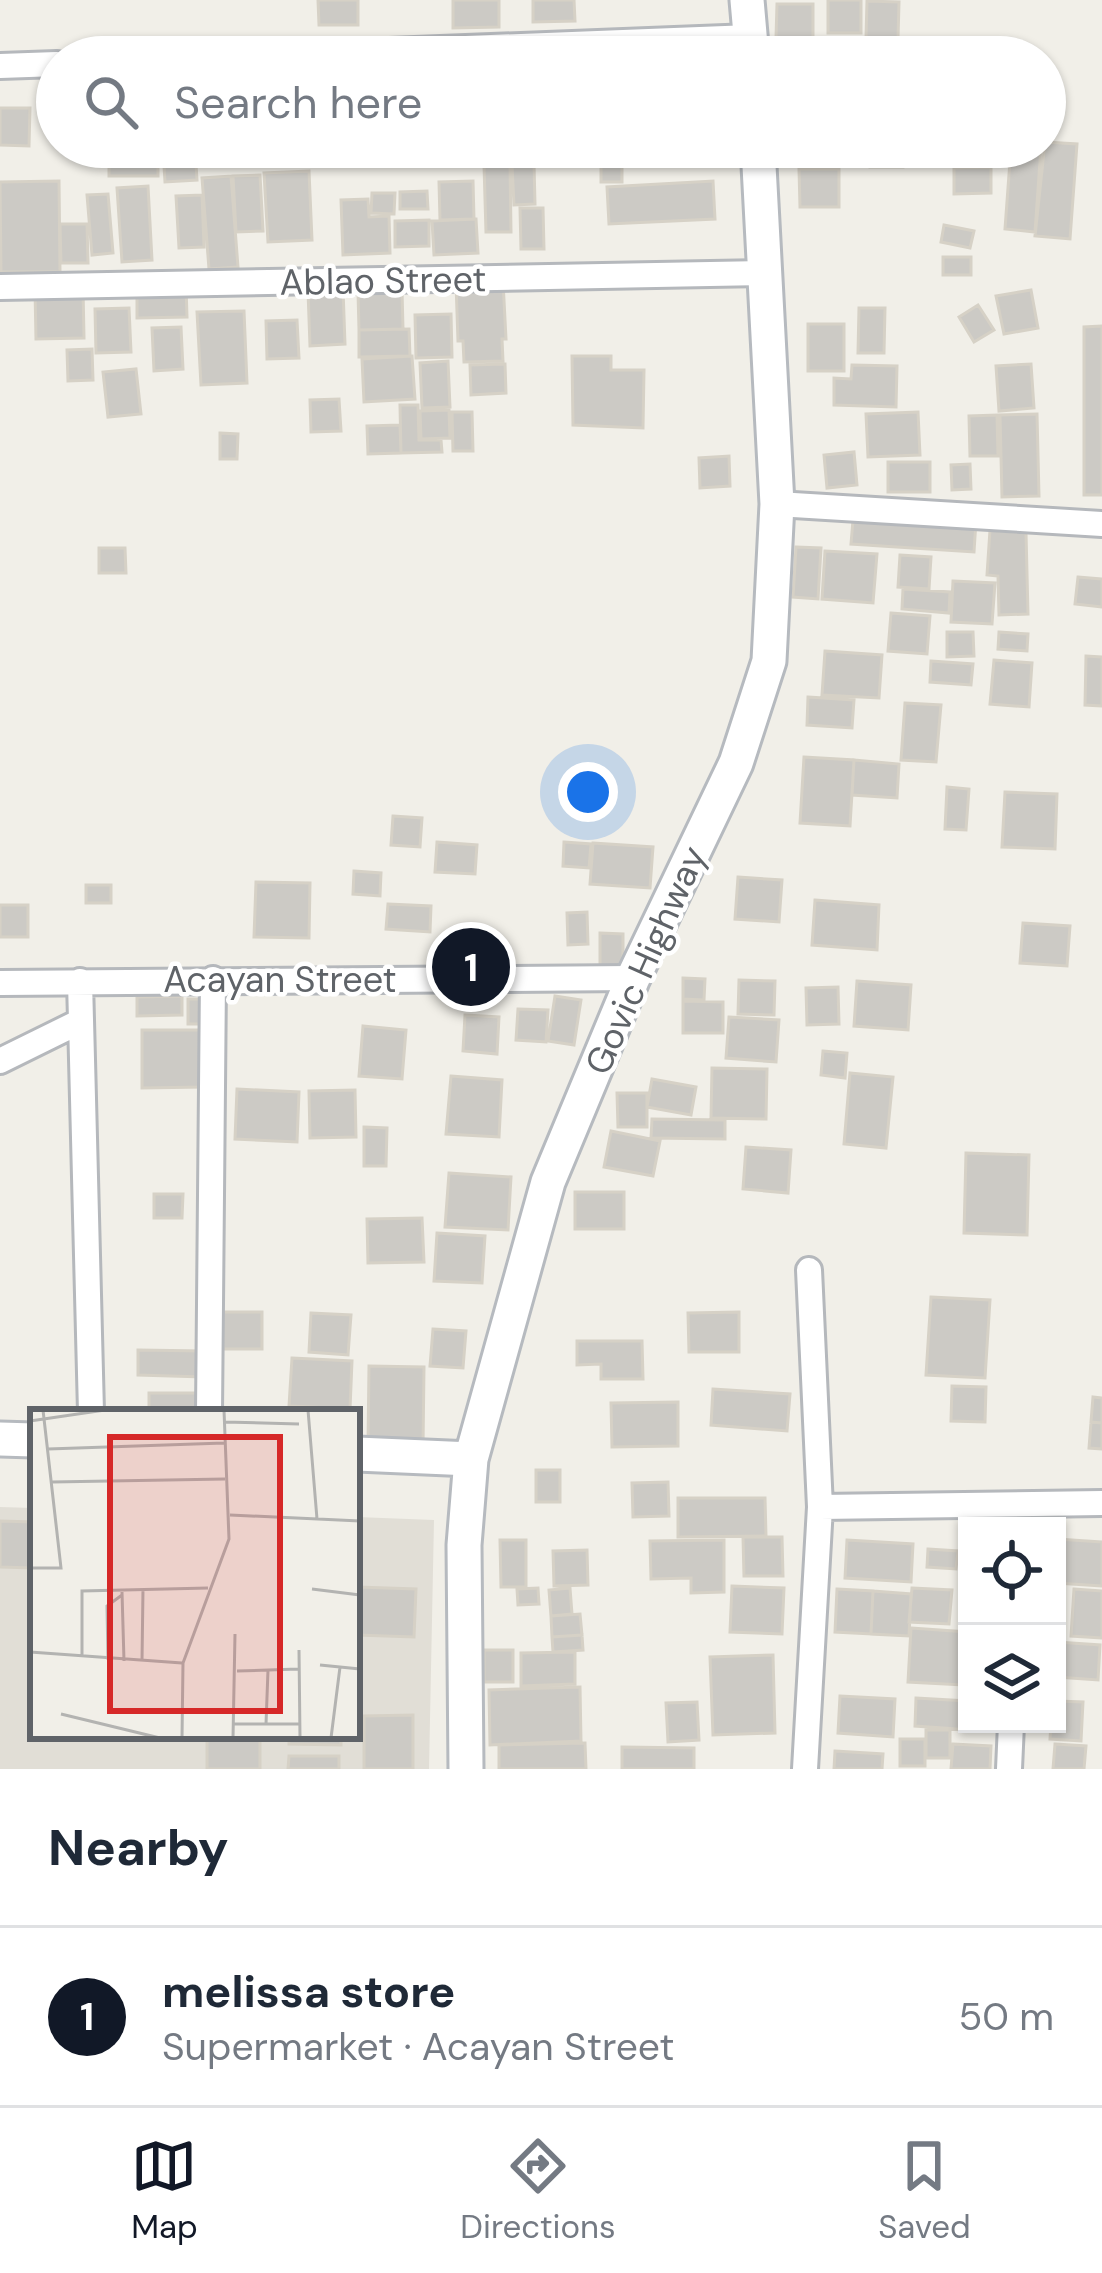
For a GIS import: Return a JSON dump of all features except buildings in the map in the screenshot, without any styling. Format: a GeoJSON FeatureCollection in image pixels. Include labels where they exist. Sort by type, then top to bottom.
{"type":"FeatureCollection","features":[{"type":"Feature","properties":{"kind":"main road"},"geometry":{"type":"LineString","coordinates":[[747,0],[750,36]]}},
{"type":"Feature","properties":{"kind":"main road","name":"Govic Highway"},"geometry":{"type":"LineString","coordinates":[[466,1769],[464,1545],[471,1460],[548,1182],[633,978],[736,763],[770,661],[777,503],[759,168]]}},
{"type":"Feature","properties":{"kind":"main road"},"geometry":{"type":"LineString","coordinates":[[0,1438],[30,1440]]}},
{"type":"Feature","properties":{"kind":"main road"},"geometry":{"type":"LineString","coordinates":[[360,1454],[471,1460]]}},
{"type":"Feature","properties":{"kind":"street"},"geometry":{"type":"LineString","coordinates":[[0,66],[36,65]]}},
{"type":"Feature","properties":{"kind":"street","name":"Ablao Street"},"geometry":{"type":"LineString","coordinates":[[0,287],[766,273]]}},
{"type":"Feature","properties":{"kind":"street"},"geometry":{"type":"LineString","coordinates":[[777,503],[1102,524]]}},
{"type":"Feature","properties":{"kind":"street","name":"Acayan Street"},"geometry":{"type":"LineString","coordinates":[[0,983],[633,978]]}},
{"type":"Feature","properties":{"kind":"street"},"geometry":{"type":"LineString","coordinates":[[209,1409],[213,979]]}},
{"type":"Feature","properties":{"kind":"street"},"geometry":{"type":"LineString","coordinates":[[80,981],[91,1409]]}},
{"type":"Feature","properties":{"kind":"street"},"geometry":{"type":"LineString","coordinates":[[0,1061],[81,1021]]}},
{"type":"Feature","properties":{"kind":"street"},"geometry":{"type":"LineString","coordinates":[[805,1769],[820,1508],[809,1270]]}},
{"type":"Feature","properties":{"kind":"street"},"geometry":{"type":"LineString","coordinates":[[820,1508],[1019,1516],[1102,1503]]}},
{"type":"Feature","properties":{"kind":"street"},"geometry":{"type":"LineString","coordinates":[[1009,1769],[1011,1733]]}},
{"type":"Feature","properties":{"kind":"shaded area"},"geometry":{"type":"Polygon","coordinates":[[[0,1507],[30,1508],[30,1739],[360,1739],[360,1517],[434,1520],[429,1769],[0,1769],[0,1507]]]}},
{"type":"Feature","properties":{"kind":"place","name":"melissa store"},"geometry":{"type":"Point","coordinates":[471,967]}}]}
